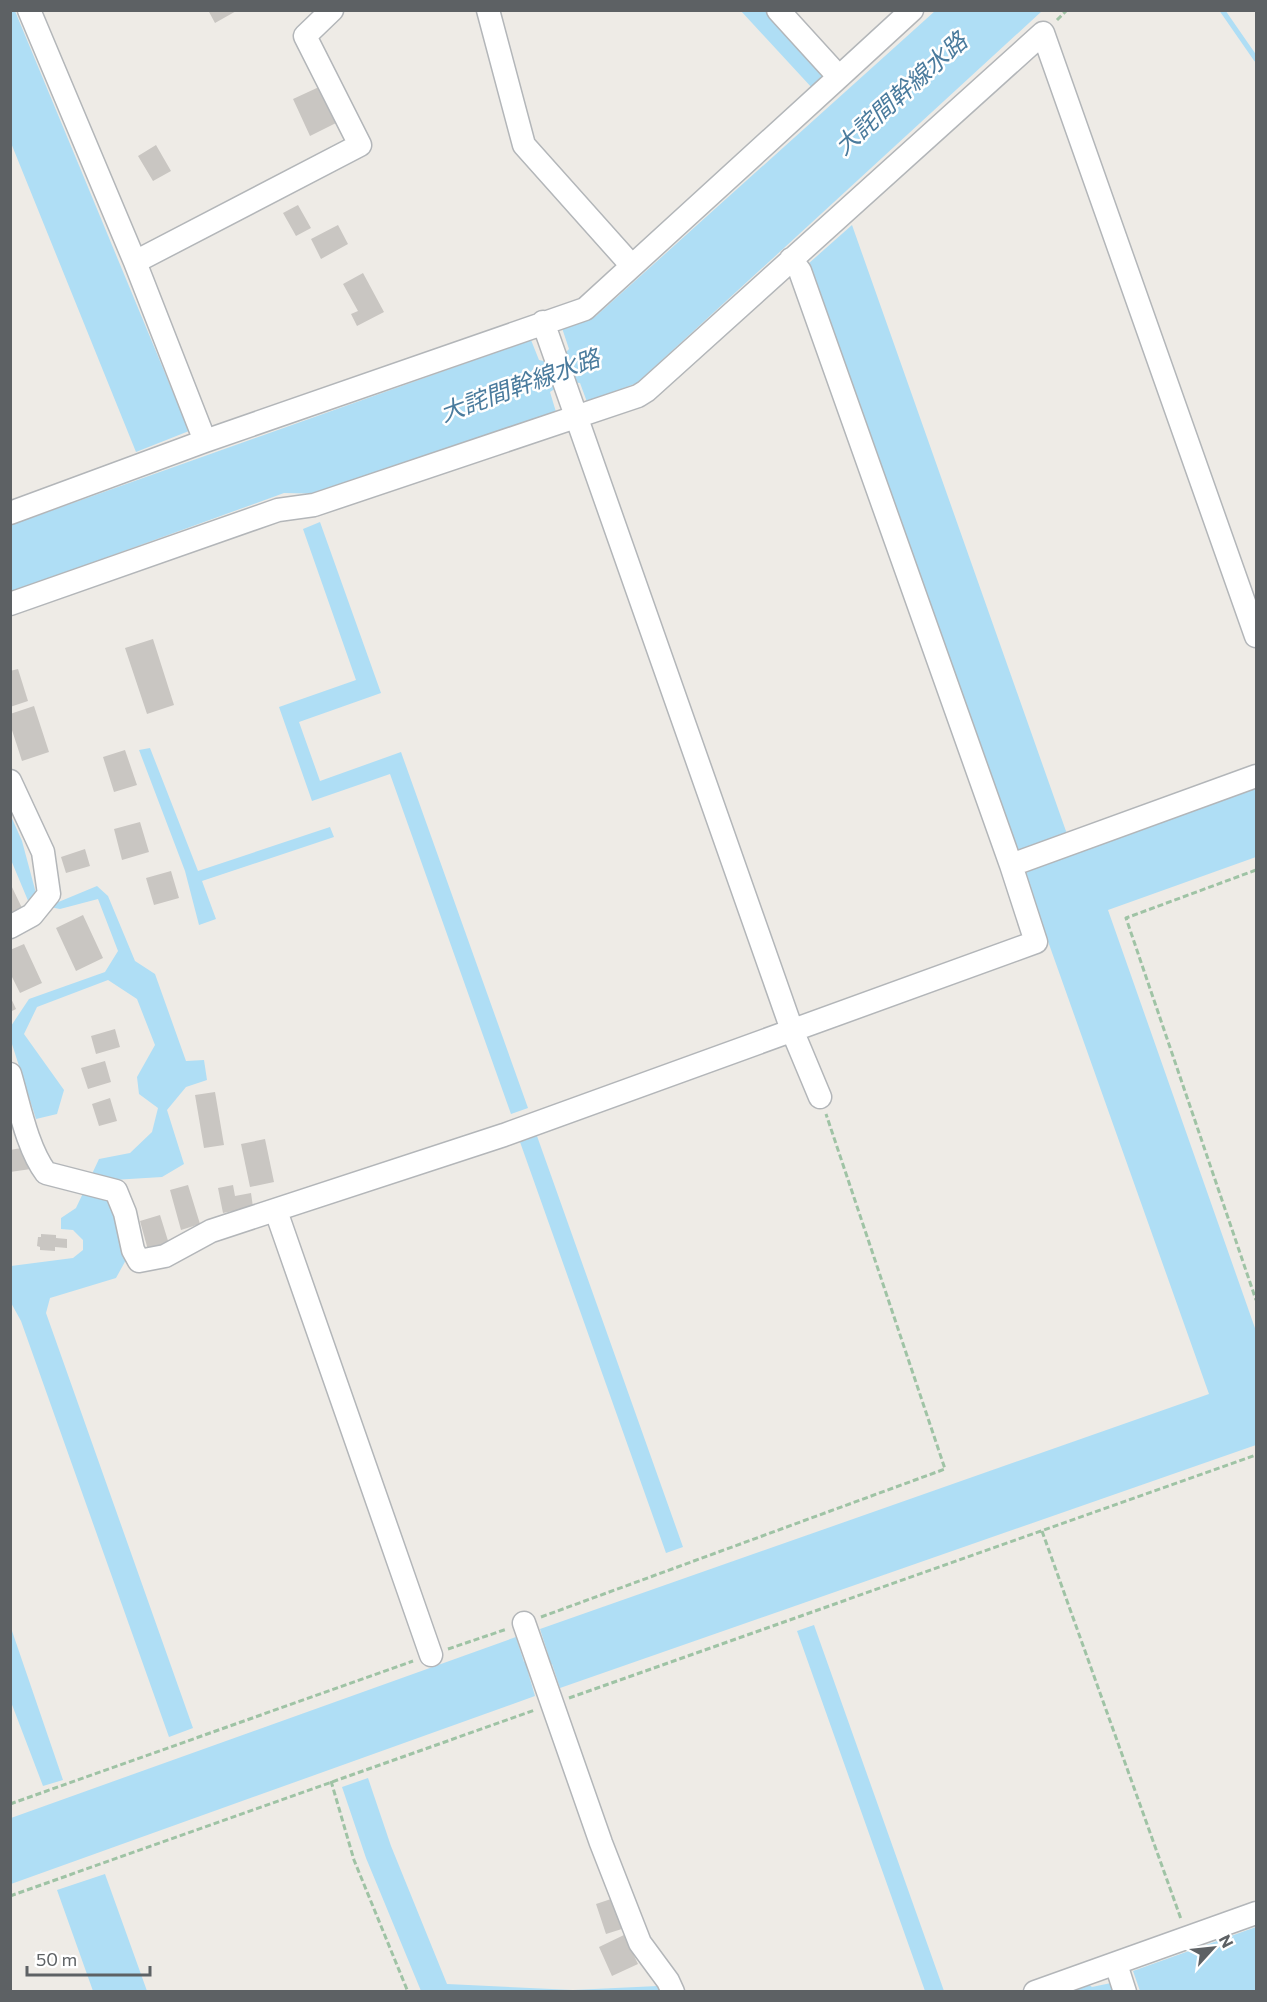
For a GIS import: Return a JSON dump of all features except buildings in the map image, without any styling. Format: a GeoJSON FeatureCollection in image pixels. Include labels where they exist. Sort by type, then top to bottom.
{"type":"FeatureCollection","features":[{"type":"Feature","properties":{"kind":"street"},"geometry":{"type":"LineString","coordinates":[[29,10],[135,262],[205,441]]}},
{"type":"Feature","properties":{"kind":"street"},"geometry":{"type":"LineString","coordinates":[[135,262],[360,145],[305,36],[332,10]]}},
{"type":"Feature","properties":{"kind":"street"},"geometry":{"type":"LineString","coordinates":[[488,10],[524,145],[632,266]]}},
{"type":"Feature","properties":{"kind":"street"},"geometry":{"type":"LineString","coordinates":[[778,10],[839,77]]}},
{"type":"Feature","properties":{"kind":"street"},"geometry":{"type":"LineString","coordinates":[[10,513],[205,441],[585,309],[912,10]]}},
{"type":"Feature","properties":{"kind":"street"},"geometry":{"type":"LineString","coordinates":[[10,604],[278,510],[314,505],[638,396],[1042,33],[1257,636]]}},
{"type":"Feature","properties":{"kind":"street"},"geometry":{"type":"LineString","coordinates":[[10,1074],[40,1165],[46,1173],[116,1191],[125,1213],[133,1250],[139,1262],[165,1256],[211,1231],[504,1135],[1036,942],[1011,865],[800,271],[791,259]]}},
{"type":"Feature","properties":{"kind":"street"},"geometry":{"type":"LineString","coordinates":[[543,322],[792,1030],[820,1097]]}},
{"type":"Feature","properties":{"kind":"street"},"geometry":{"type":"LineString","coordinates":[[1011,865],[1257,776]]}},
{"type":"Feature","properties":{"kind":"street"},"geometry":{"type":"LineString","coordinates":[[10,781],[43,852],[49,894],[32,915],[10,927]]}},
{"type":"Feature","properties":{"kind":"street"},"geometry":{"type":"LineString","coordinates":[[276,1211],[431,1655]]}},
{"type":"Feature","properties":{"kind":"street"},"geometry":{"type":"LineString","coordinates":[[524,1623],[601,1843],[640,1943],[668,1981],[673,1992]]}},
{"type":"Feature","properties":{"kind":"street"},"geometry":{"type":"LineString","coordinates":[[1035,1992],[1257,1913]]}},
{"type":"Feature","properties":{"kind":"street"},"geometry":{"type":"LineString","coordinates":[[1116,1964],[1125,1992]]}},
{"type":"Feature","properties":{"kind":"path"},"geometry":{"type":"LineString","coordinates":[[1257,870],[1126,918],[1257,1300]]}},
{"type":"Feature","properties":{"kind":"path"},"geometry":{"type":"LineString","coordinates":[[10,1804],[524,1623],[945,1468],[820,1097]]}},
{"type":"Feature","properties":{"kind":"path"},"geometry":{"type":"LineString","coordinates":[[10,1896],[1257,1455]]}},
{"type":"Feature","properties":{"kind":"path"},"geometry":{"type":"LineString","coordinates":[[1042,1531],[1188,1938]]}},
{"type":"Feature","properties":{"kind":"path"},"geometry":{"type":"LineString","coordinates":[[332,1781],[354,1860],[408,1992]]}},
{"type":"Feature","properties":{"kind":"water"},"geometry":{"type":"Polygon","coordinates":[[[10,11],[15,11],[189,431],[136,452],[11,143],[10,11]]]}},
{"type":"Feature","properties":{"kind":"water"},"geometry":{"type":"Polygon","coordinates":[[[741,11],[766,11],[826,77],[813,89],[741,11]]]}},
{"type":"Feature","properties":{"kind":"water","name":"大詫間幹線水路"},"geometry":{"type":"Polygon","coordinates":[[[935,11],[1042,11],[637,383],[587,402],[580,383],[572,382],[563,355],[569,349],[562,328],[596,316],[935,11]]]}},
{"type":"Feature","properties":{"kind":"water"},"geometry":{"type":"Polygon","coordinates":[[[852,225],[1067,834],[1015,852],[808,264],[852,225]]]}},
{"type":"Feature","properties":{"kind":"water","name":"大詫間幹線水路"},"geometry":{"type":"Polygon","coordinates":[[[531,340],[539,360],[548,362],[556,388],[550,392],[556,412],[327,494],[284,493],[11,592],[11,525],[531,340]]]}},
{"type":"Feature","properties":{"kind":"water"},"geometry":{"type":"Polygon","coordinates":[[[320,522],[381,693],[299,722],[320,781],[401,752],[528,1108],[511,1114],[390,774],[312,801],[279,707],[356,680],[303,529],[320,522]]]}},
{"type":"Feature","properties":{"kind":"water"},"geometry":{"type":"Polygon","coordinates":[[[150,748],[198,871],[330,827],[334,837],[202,881],[216,919],[199,925],[185,871],[139,750],[150,748]]]}},
{"type":"Feature","properties":{"kind":"water"},"geometry":{"type":"Polygon","coordinates":[[[1256,786],[1256,857],[1108,910],[1256,1331],[1256,1445],[560,1688],[552,1664],[528,1672],[535,1696],[11,1884],[11,1818],[516,1637],[524,1662],[548,1654],[540,1629],[1209,1394],[1023,871],[1256,786]]]}},
{"type":"Feature","properties":{"kind":"water"},"geometry":{"type":"Polygon","coordinates":[[[10,814],[22,841],[37,897],[56,903],[97,886],[108,896],[135,961],[155,974],[186,1061],[204,1060],[207,1080],[186,1087],[167,1110],[184,1164],[162,1177],[113,1180],[109,1201],[127,1258],[116,1278],[50,1298],[46,1313],[193,1728],[169,1737],[21,1321],[10,1301],[11,1266],[73,1258],[83,1250],[83,1240],[73,1230],[61,1229],[61,1218],[76,1208],[99,1159],[130,1153],[152,1132],[158,1108],[139,1094],[137,1077],[155,1045],[137,999],[108,980],[37,1007],[24,1034],[64,1090],[57,1114],[36,1119],[11,1041],[11,1026],[29,999],[105,972],[118,951],[98,899],[60,909],[29,903],[11,860],[10,814]]]}},
{"type":"Feature","properties":{"kind":"water"},"geometry":{"type":"Polygon","coordinates":[[[537,1136],[683,1547],[666,1553],[520,1142],[537,1136]]]}},
{"type":"Feature","properties":{"kind":"water"},"geometry":{"type":"Polygon","coordinates":[[[814,1625],[944,1991],[925,1991],[797,1631],[814,1625]]]}},
{"type":"Feature","properties":{"kind":"water"},"geometry":{"type":"Polygon","coordinates":[[[11,1628],[63,1780],[43,1786],[11,1702],[11,1628]]]}},
{"type":"Feature","properties":{"kind":"water"},"geometry":{"type":"Polygon","coordinates":[[[368,1778],[391,1846],[447,1984],[573,1990],[658,1986],[661,1991],[421,1991],[366,1858],[342,1787],[368,1778]]]}},
{"type":"Feature","properties":{"kind":"water"},"geometry":{"type":"Polygon","coordinates":[[[105,1874],[147,1991],[93,1991],[57,1890],[105,1874]]]}},
{"type":"Feature","properties":{"kind":"water"},"geometry":{"type":"Polygon","coordinates":[[[1256,1927],[1256,1991],[1140,1991],[1133,1971],[1256,1927]]]}},
{"type":"Feature","properties":{"kind":"water"},"geometry":{"type":"Polygon","coordinates":[[[1085,1982],[1092,1987],[1111,1983],[1114,1992],[1063,1992],[1085,1982]]]}},
{"type":"Feature","properties":{"kind":"waterway"},"geometry":{"type":"LineString","coordinates":[[1222,10],[1256,59]]}}]}
